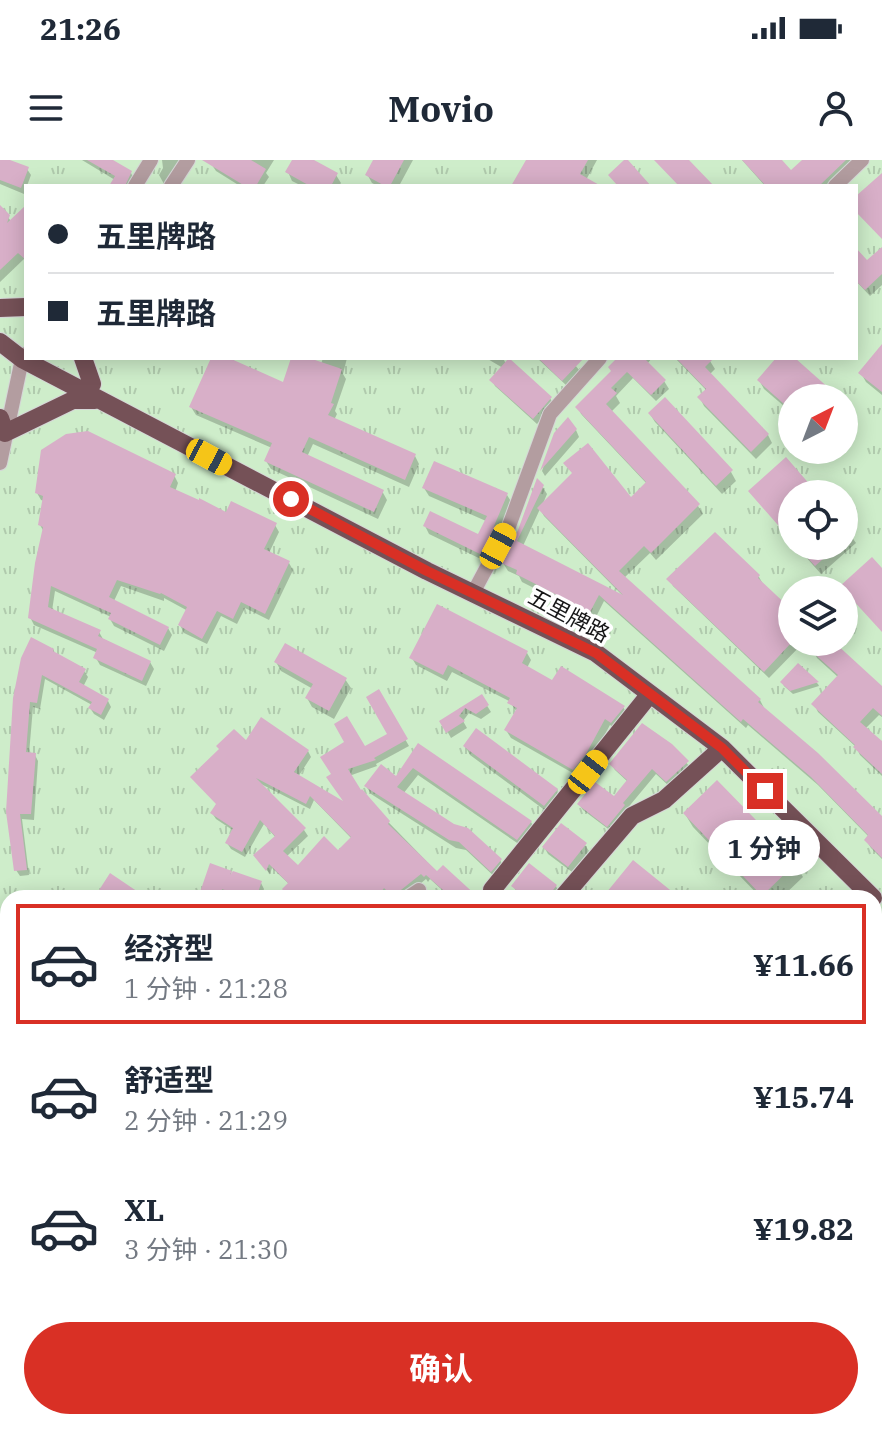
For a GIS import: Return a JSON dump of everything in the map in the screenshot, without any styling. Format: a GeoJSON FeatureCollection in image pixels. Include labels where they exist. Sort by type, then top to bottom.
{"type":"FeatureCollection","features":[{"type":"Feature","properties":{"kind":"main road"},"geometry":{"type":"LineString","coordinates":[[0,308],[24,307]]}},
{"type":"Feature","properties":{"kind":"main road"},"geometry":{"type":"LineString","coordinates":[[0,328],[24,353]]}},
{"type":"Feature","properties":{"kind":"main road"},"geometry":{"type":"LineString","coordinates":[[0,342],[24,354]]}},
{"type":"Feature","properties":{"kind":"main road","name":"五里牌路"},"geometry":{"type":"LineString","coordinates":[[36,360],[596,653],[722,748],[864,890]]}},
{"type":"Feature","properties":{"kind":"main road","name":"五里牌路"},"geometry":{"type":"LineString","coordinates":[[45,360],[96,392]]}},
{"type":"Feature","properties":{"kind":"main road"},"geometry":{"type":"LineString","coordinates":[[3,425],[96,392],[84,360]]}},
{"type":"Feature","properties":{"kind":"main road","name":"五里牌路"},"geometry":{"type":"LineString","coordinates":[[476,588],[601,644],[729,741],[879,890]]}},
{"type":"Feature","properties":{"kind":"main road"},"geometry":{"type":"LineString","coordinates":[[492,890],[650,694]]}},
{"type":"Feature","properties":{"kind":"main road"},"geometry":{"type":"LineString","coordinates":[[569,890],[632,816],[664,800],[722,748]]}},
{"type":"Feature","properties":{"kind":"street"},"geometry":{"type":"LineString","coordinates":[[136,184],[151,160]]}},
{"type":"Feature","properties":{"kind":"street"},"geometry":{"type":"LineString","coordinates":[[172,184],[188,160]]}},
{"type":"Feature","properties":{"kind":"street"},"geometry":{"type":"LineString","coordinates":[[837,184],[862,160]]}},
{"type":"Feature","properties":{"kind":"street"},"geometry":{"type":"LineString","coordinates":[[0,463],[3,425],[24,357]]}},
{"type":"Feature","properties":{"kind":"street"},"geometry":{"type":"LineString","coordinates":[[476,588],[509,526],[550,414],[598,360]]}},
{"type":"Feature","properties":{"kind":"green space"},"geometry":{"type":"Polygon","coordinates":[[[0,160],[882,160],[882,890],[0,890],[0,160]]]}},
{"type":"Feature","properties":{"kind":"building"},"geometry":{"type":"Polygon","coordinates":[[[0,160],[29,167],[21,188],[0,180],[0,160]]]}},
{"type":"Feature","properties":{"kind":"building"},"geometry":{"type":"Polygon","coordinates":[[[87,160],[113,160],[132,171],[126,184],[110,184],[115,176],[87,160]]]}},
{"type":"Feature","properties":{"kind":"building"},"geometry":{"type":"Polygon","coordinates":[[[202,160],[251,160],[266,169],[257,184],[242,184],[202,160]]]}},
{"type":"Feature","properties":{"kind":"building"},"geometry":{"type":"Polygon","coordinates":[[[292,160],[314,160],[338,173],[332,184],[306,184],[285,172],[292,160]]]}},
{"type":"Feature","properties":{"kind":"building"},"geometry":{"type":"Polygon","coordinates":[[[373,160],[404,160],[391,184],[381,184],[365,175],[373,160]]]}},
{"type":"Feature","properties":{"kind":"building"},"geometry":{"type":"Polygon","coordinates":[[[526,160],[588,160],[580,174],[598,184],[512,184],[526,160]]]}},
{"type":"Feature","properties":{"kind":"building"},"geometry":{"type":"Polygon","coordinates":[[[628,160],[649,184],[616,184],[608,175],[628,160]]]}},
{"type":"Feature","properties":{"kind":"building"},"geometry":{"type":"Polygon","coordinates":[[[654,160],[689,160],[712,184],[677,184],[654,160]]]}},
{"type":"Feature","properties":{"kind":"building"},"geometry":{"type":"Polygon","coordinates":[[[742,160],[782,160],[791,170],[802,160],[846,160],[821,184],[764,184],[742,160]]]}},
{"type":"Feature","properties":{"kind":"building"},"geometry":{"type":"Polygon","coordinates":[[[882,173],[882,239],[858,214],[858,194],[882,173]]]}},
{"type":"Feature","properties":{"kind":"building"},"geometry":{"type":"Polygon","coordinates":[[[0,205],[10,215],[7,223],[24,207],[24,258],[18,253],[0,270],[0,205]]]}},
{"type":"Feature","properties":{"kind":"building"},"geometry":{"type":"Polygon","coordinates":[[[882,247],[882,274],[865,290],[858,283],[858,250],[867,260],[882,247]]]}},
{"type":"Feature","properties":{"kind":"building"},"geometry":{"type":"Polygon","coordinates":[[[882,344],[882,392],[858,373],[882,344]]]}},
{"type":"Feature","properties":{"kind":"building"},"geometry":{"type":"Polygon","coordinates":[[[210,360],[234,360],[283,382],[290,360],[315,360],[342,369],[331,403],[334,404],[328,415],[416,454],[405,480],[309,437],[302,452],[384,490],[374,512],[264,461],[272,443],[189,407],[210,360]]]}},
{"type":"Feature","properties":{"kind":"building"},"geometry":{"type":"Polygon","coordinates":[[[507,360],[511,360],[552,397],[533,419],[489,380],[507,360]]]}},
{"type":"Feature","properties":{"kind":"building"},"geometry":{"type":"Polygon","coordinates":[[[540,360],[582,360],[562,381],[540,360]]]}},
{"type":"Feature","properties":{"kind":"building"},"geometry":{"type":"Polygon","coordinates":[[[615,360],[646,360],[666,380],[651,395],[627,372],[611,388],[617,393],[606,404],[700,504],[651,553],[644,546],[619,571],[761,699],[758,702],[818,753],[882,816],[882,858],[864,840],[868,835],[811,777],[743,719],[741,722],[599,595],[590,612],[516,574],[517,570],[501,563],[518,530],[537,478],[544,485],[517,541],[623,595],[537,508],[572,473],[563,463],[588,443],[631,497],[646,482],[575,407],[611,371],[608,367],[615,360]]]}},
{"type":"Feature","properties":{"kind":"building"},"geometry":{"type":"Polygon","coordinates":[[[678,360],[712,360],[705,367],[769,434],[751,452],[697,397],[706,389],[678,360]]]}},
{"type":"Feature","properties":{"kind":"building"},"geometry":{"type":"Polygon","coordinates":[[[774,360],[797,360],[824,384],[778,384],[778,399],[757,380],[774,360]]]}},
{"type":"Feature","properties":{"kind":"building"},"geometry":{"type":"Polygon","coordinates":[[[665,397],[733,470],[716,486],[648,413],[665,397]]]}},
{"type":"Feature","properties":{"kind":"building"},"geometry":{"type":"Polygon","coordinates":[[[568,417],[577,429],[540,471],[554,433],[568,417]]]}},
{"type":"Feature","properties":{"kind":"building"},"geometry":{"type":"Polygon","coordinates":[[[88,431],[176,474],[170,487],[226,512],[231,501],[277,523],[264,549],[290,561],[265,614],[241,602],[233,619],[217,611],[202,639],[178,625],[187,607],[161,593],[117,580],[109,597],[169,627],[160,645],[108,619],[111,613],[51,586],[48,607],[101,630],[98,636],[151,661],[142,681],[93,658],[97,649],[28,618],[43,527],[38,525],[43,496],[35,493],[41,450],[66,434],[88,431]]]}},
{"type":"Feature","properties":{"kind":"building"},"geometry":{"type":"Polygon","coordinates":[[[434,461],[508,493],[494,526],[497,527],[482,555],[423,526],[430,511],[478,534],[487,516],[422,488],[434,461]]]}},
{"type":"Feature","properties":{"kind":"building"},"geometry":{"type":"Polygon","coordinates":[[[778,464],[792,464],[806,480],[778,480],[778,525],[748,491],[778,464]]]}},
{"type":"Feature","properties":{"kind":"building"},"geometry":{"type":"Polygon","coordinates":[[[715,532],[778,597],[779,656],[764,672],[666,579],[715,532]]]}},
{"type":"Feature","properties":{"kind":"building"},"geometry":{"type":"Polygon","coordinates":[[[872,557],[882,568],[882,632],[858,606],[858,576],[851,576],[872,557]]]}},
{"type":"Feature","properties":{"kind":"building"},"geometry":{"type":"Polygon","coordinates":[[[437,604],[528,651],[522,663],[552,680],[561,666],[625,706],[611,723],[605,719],[586,754],[573,770],[504,730],[517,708],[507,703],[510,698],[448,665],[443,675],[409,658],[437,604]]]}},
{"type":"Feature","properties":{"kind":"building"},"geometry":{"type":"Polygon","coordinates":[[[31,637],[86,669],[79,682],[109,699],[101,715],[88,708],[92,702],[42,675],[37,703],[30,702],[26,752],[36,753],[31,814],[20,814],[27,870],[14,871],[6,812],[13,698],[21,658],[31,637]]]}},
{"type":"Feature","properties":{"kind":"building"},"geometry":{"type":"Polygon","coordinates":[[[285,643],[347,678],[329,711],[305,698],[313,684],[274,662],[285,643]]]}},
{"type":"Feature","properties":{"kind":"building"},"geometry":{"type":"Polygon","coordinates":[[[817,656],[849,656],[882,686],[882,716],[873,708],[860,722],[882,741],[882,774],[811,704],[838,675],[817,656]]]}},
{"type":"Feature","properties":{"kind":"building"},"geometry":{"type":"Polygon","coordinates":[[[798,663],[819,682],[790,691],[780,682],[798,663]]]}},
{"type":"Feature","properties":{"kind":"building"},"geometry":{"type":"Polygon","coordinates":[[[379,689],[408,739],[374,758],[376,760],[348,769],[361,790],[390,821],[388,824],[437,871],[443,865],[470,890],[443,890],[421,874],[401,890],[283,890],[288,883],[269,864],[266,871],[253,855],[275,836],[260,820],[242,852],[225,843],[233,828],[210,813],[216,804],[190,777],[219,749],[216,746],[234,729],[246,740],[261,717],[309,750],[294,772],[343,801],[326,777],[331,774],[320,757],[344,742],[334,724],[347,716],[365,746],[387,734],[366,697],[379,689]],[[256,778],[306,828],[283,851],[298,865],[324,836],[338,850],[351,837],[310,796],[306,804],[256,778]]]}},
{"type":"Feature","properties":{"kind":"building"},"geometry":{"type":"Polygon","coordinates":[[[482,694],[489,705],[476,714],[465,708],[459,716],[465,721],[446,733],[439,721],[482,694]]]}},
{"type":"Feature","properties":{"kind":"building"},"geometry":{"type":"Polygon","coordinates":[[[642,723],[672,744],[689,761],[666,782],[652,769],[607,827],[577,804],[595,782],[614,796],[627,780],[609,764],[642,723]]]}},
{"type":"Feature","properties":{"kind":"building"},"geometry":{"type":"Polygon","coordinates":[[[476,728],[558,789],[544,806],[463,746],[476,728]]]}},
{"type":"Feature","properties":{"kind":"building"},"geometry":{"type":"Polygon","coordinates":[[[418,743],[532,821],[517,840],[413,768],[397,787],[454,824],[468,828],[502,859],[491,872],[459,842],[449,840],[364,786],[381,764],[396,776],[418,743]]]}},
{"type":"Feature","properties":{"kind":"building"},"geometry":{"type":"Polygon","coordinates":[[[717,780],[797,862],[768,890],[756,890],[683,813],[717,780]]]}},
{"type":"Feature","properties":{"kind":"building"},"geometry":{"type":"Polygon","coordinates":[[[561,823],[587,843],[568,867],[542,847],[561,823]]]}},
{"type":"Feature","properties":{"kind":"building"},"geometry":{"type":"Polygon","coordinates":[[[633,860],[670,890],[609,890],[633,860]]]}},
{"type":"Feature","properties":{"kind":"building"},"geometry":{"type":"Polygon","coordinates":[[[210,863],[232,871],[230,875],[233,871],[262,881],[259,890],[201,890],[210,863]]]}},
{"type":"Feature","properties":{"kind":"building"},"geometry":{"type":"Polygon","coordinates":[[[529,863],[557,885],[553,890],[516,890],[511,886],[529,863]]]}},
{"type":"Feature","properties":{"kind":"building"},"geometry":{"type":"Polygon","coordinates":[[[110,873],[135,890],[99,890],[110,873]]]}},
{"type":"Feature","properties":{"kind":"route"},"geometry":{"type":"LineString","coordinates":[[291,499],[427,571],[596,653],[722,748],[765,791]]}}]}
